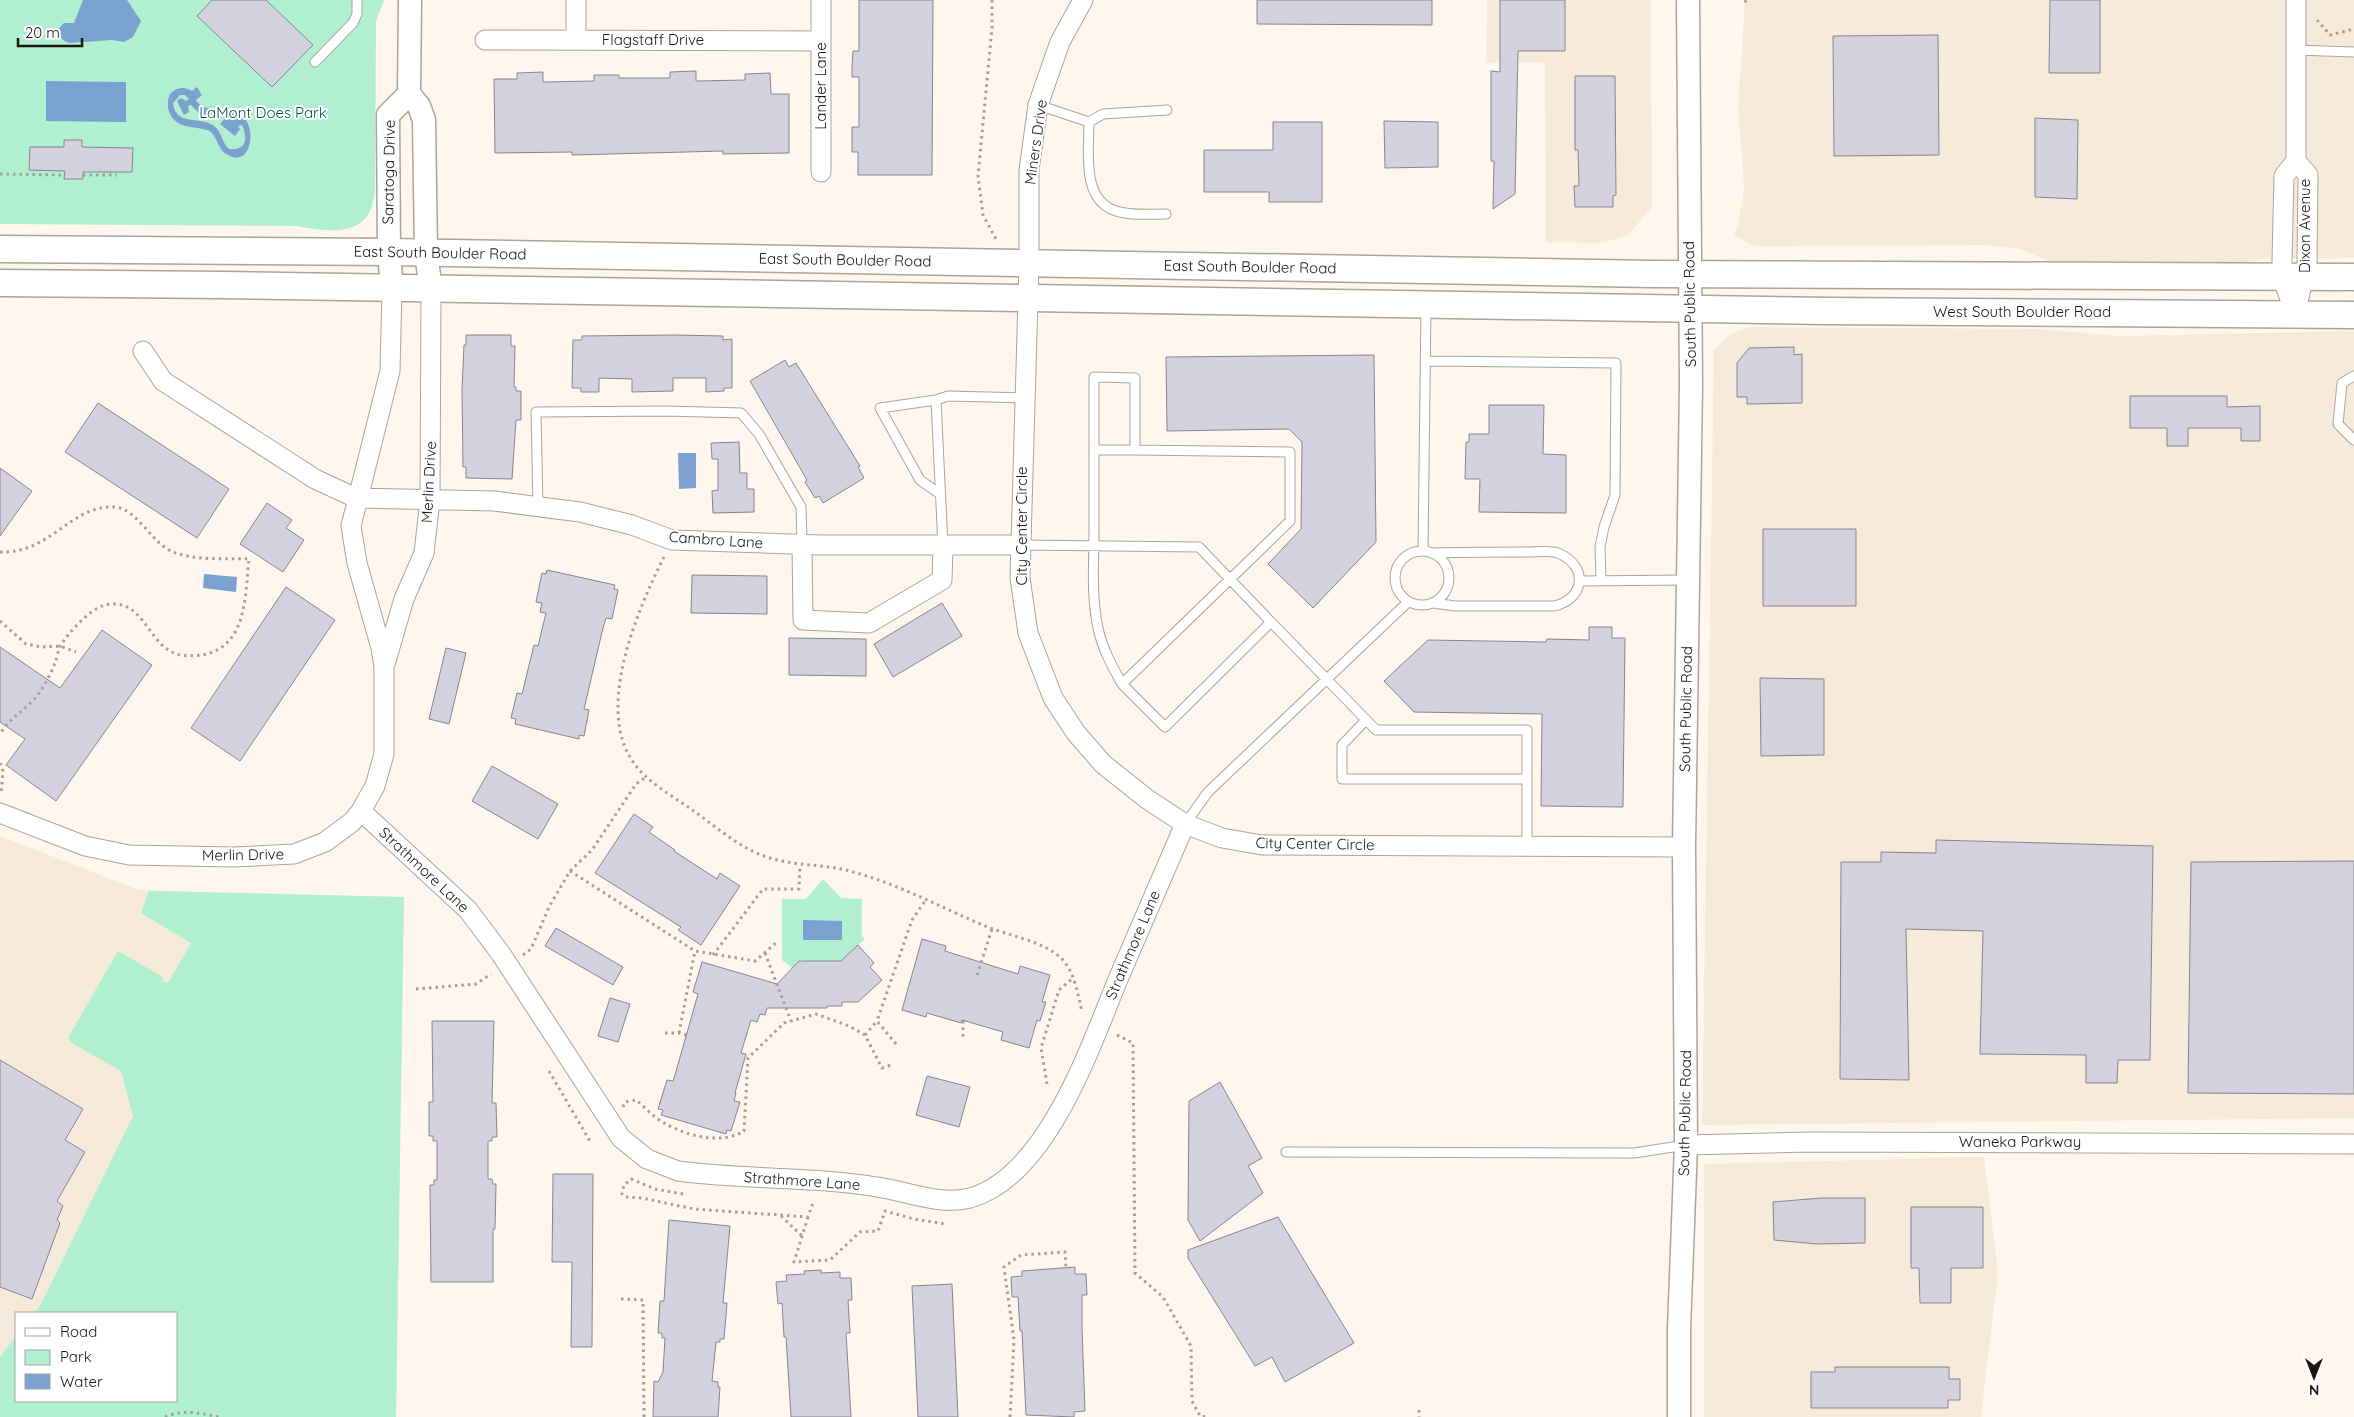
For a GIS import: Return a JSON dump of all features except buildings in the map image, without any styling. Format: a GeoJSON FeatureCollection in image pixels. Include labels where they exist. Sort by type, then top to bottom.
{"type":"FeatureCollection","features":[{"type":"Feature","properties":{"kind":"main road","name":"East South Boulder Road"},"geometry":{"type":"LineString","coordinates":[[0,249],[1029,256],[1690,274]]}},
{"type":"Feature","properties":{"kind":"main road"},"geometry":{"type":"LineString","coordinates":[[1690,274],[2354,277]]}},
{"type":"Feature","properties":{"kind":"main road"},"geometry":{"type":"LineString","coordinates":[[0,283],[1689,308]]}},
{"type":"Feature","properties":{"kind":"main road","name":"West South Boulder Road"},"geometry":{"type":"LineString","coordinates":[[1689,308],[1828,311],[2354,315]]}},
{"type":"Feature","properties":{"kind":"street"},"geometry":{"type":"LineString","coordinates":[[410,0],[409,94],[419,106],[424,120],[426,253],[431,290]]}},
{"type":"Feature","properties":{"kind":"street"},"geometry":{"type":"LineString","coordinates":[[576,0],[576,40]]}},
{"type":"Feature","properties":{"kind":"street","name":"Lander Lane"},"geometry":{"type":"LineString","coordinates":[[821,0],[821,172]]}},
{"type":"Feature","properties":{"kind":"street","name":"Miners Drive"},"geometry":{"type":"LineString","coordinates":[[1029,256],[1029,170],[1038,105],[1060,42],[1083,0]]}},
{"type":"Feature","properties":{"kind":"street","name":"South Public Road"},"geometry":{"type":"LineString","coordinates":[[1680,1417],[1679,1329],[1686,1145],[1684,847],[1691,384],[1688,0]]}},
{"type":"Feature","properties":{"kind":"street","name":"Dixon Avenue"},"geometry":{"type":"LineString","coordinates":[[2295,314],[2294,276],[2284,176],[2296,161],[2296,0]]}},
{"type":"Feature","properties":{"kind":"street","name":"Flagstaff Drive"},"geometry":{"type":"LineString","coordinates":[[485,40],[821,41]]}},
{"type":"Feature","properties":{"kind":"street","name":"Saratoga Drive"},"geometry":{"type":"LineString","coordinates":[[392,289],[389,252],[388,115],[409,94]]}},
{"type":"Feature","properties":{"kind":"street","name":"Dixon Avenue"},"geometry":{"type":"LineString","coordinates":[[2294,276],[2308,175],[2296,161]]}},
{"type":"Feature","properties":{"kind":"street","name":"City Center Circle"},"geometry":{"type":"LineString","coordinates":[[1029,256],[1020,546],[1020,578],[1028,633],[1053,698],[1076,733],[1103,764],[1147,799],[1185,824],[1222,838],[1262,845],[1684,847]]}},
{"type":"Feature","properties":{"kind":"street","name":"Merlin Drive"},"geometry":{"type":"LineString","coordinates":[[0,813],[86,846],[129,855],[234,857],[294,854],[325,842],[352,822],[361,811],[375,786],[384,754],[384,667],[381,648],[356,563],[350,526],[390,371],[392,289]]}},
{"type":"Feature","properties":{"kind":"street","name":"Merlin Drive"},"geometry":{"type":"LineString","coordinates":[[384,667],[404,599],[424,553],[430,500],[431,290]]}},
{"type":"Feature","properties":{"kind":"street"},"geometry":{"type":"LineString","coordinates":[[143,351],[163,381],[315,479],[356,498]]}},
{"type":"Feature","properties":{"kind":"street","name":"Cambro Lane"},"geometry":{"type":"LineString","coordinates":[[356,498],[494,501],[538,506],[580,512],[623,523],[672,540],[802,545],[1020,546]]}},
{"type":"Feature","properties":{"kind":"street"},"geometry":{"type":"LineString","coordinates":[[802,545],[803,620],[869,623],[942,580],[943,546]]}},
{"type":"Feature","properties":{"kind":"street","name":"Strathmore Lane"},"geometry":{"type":"LineString","coordinates":[[361,811],[468,910],[501,954],[621,1138],[647,1159],[678,1171],[877,1186],[941,1200],[969,1198],[995,1188],[1019,1168],[1046,1131],[1074,1085],[1185,824]]}},
{"type":"Feature","properties":{"kind":"street","name":"Waneka Parkway"},"geometry":{"type":"LineString","coordinates":[[1686,1145],[1809,1142],[2354,1144]]}},
{"type":"Feature","properties":{"kind":"lane"},"geometry":{"type":"LineString","coordinates":[[315,62],[353,23],[357,14],[357,0]]}},
{"type":"Feature","properties":{"kind":"lane"},"geometry":{"type":"LineString","coordinates":[[2295,50],[2354,52]]}},
{"type":"Feature","properties":{"kind":"lane"},"geometry":{"type":"LineString","coordinates":[[1038,105],[1089,122],[1103,114],[1167,110]]}},
{"type":"Feature","properties":{"kind":"lane"},"geometry":{"type":"LineString","coordinates":[[1089,122],[1088,159],[1091,187],[1101,201],[1116,211],[1166,214]]}},
{"type":"Feature","properties":{"kind":"lane"},"geometry":{"type":"LineString","coordinates":[[1426,304],[1427,552]]}},
{"type":"Feature","properties":{"kind":"lane"},"geometry":{"type":"LineString","coordinates":[[1425,361],[1616,363],[1615,495],[1604,527],[1600,546],[1601,581]]}},
{"type":"Feature","properties":{"kind":"lane"},"geometry":{"type":"LineString","coordinates":[[2354,376],[2342,383],[2338,424],[2354,440]]}},
{"type":"Feature","properties":{"kind":"lane"},"geometry":{"type":"LineString","coordinates":[[1135,450],[1135,378],[1094,377],[1093,590],[1098,628],[1108,660],[1122,684],[1165,727],[1270,622]]}},
{"type":"Feature","properties":{"kind":"lane"},"geometry":{"type":"LineString","coordinates":[[940,494],[920,480],[880,408],[936,400],[948,396],[1024,398]]}},
{"type":"Feature","properties":{"kind":"lane"},"geometry":{"type":"LineString","coordinates":[[936,400],[943,546]]}},
{"type":"Feature","properties":{"kind":"lane"},"geometry":{"type":"LineString","coordinates":[[538,506],[536,412],[667,411],[741,413],[759,434],[801,508],[802,545]]}},
{"type":"Feature","properties":{"kind":"lane"},"geometry":{"type":"LineString","coordinates":[[1094,450],[1290,452],[1290,521],[1228,579],[1122,684]]}},
{"type":"Feature","properties":{"kind":"lane"},"geometry":{"type":"LineString","coordinates":[[1020,546],[1199,547],[1376,730],[1527,730],[1527,846]]}},
{"type":"Feature","properties":{"kind":"lane"},"geometry":{"type":"LineString","coordinates":[[1427,552],[1446,564],[1450,582],[1441,598],[1433,603]]}},
{"type":"Feature","properties":{"kind":"lane"},"geometry":{"type":"LineString","coordinates":[[1427,552],[1557,552],[1576,567],[1580,581],[1577,593],[1569,601],[1554,606],[1455,606],[1433,603],[1416,605],[1408,602],[1396,588],[1396,571],[1406,556],[1427,552]]}},
{"type":"Feature","properties":{"kind":"lane"},"geometry":{"type":"LineString","coordinates":[[1580,581],[1688,580]]}},
{"type":"Feature","properties":{"kind":"lane"},"geometry":{"type":"LineString","coordinates":[[1185,824],[1208,792],[1325,678],[1408,602]]}},
{"type":"Feature","properties":{"kind":"lane"},"geometry":{"type":"LineString","coordinates":[[1366,720],[1342,744],[1342,779],[1527,779]]}},
{"type":"Feature","properties":{"kind":"lane"},"geometry":{"type":"LineString","coordinates":[[1286,1152],[1634,1153],[1686,1145]]}},
{"type":"Feature","properties":{"kind":"path"},"geometry":{"type":"LineString","coordinates":[[992,0],[992,28],[978,176],[983,215],[998,243],[1029,256]]}},
{"type":"Feature","properties":{"kind":"path"},"geometry":{"type":"LineString","coordinates":[[2314,16],[2330,35],[2354,29]]}},
{"type":"Feature","properties":{"kind":"path"},"geometry":{"type":"LineString","coordinates":[[0,174],[65,175]]}},
{"type":"Feature","properties":{"kind":"path"},"geometry":{"type":"LineString","coordinates":[[83,175],[117,175]]}},
{"type":"Feature","properties":{"kind":"path"},"geometry":{"type":"LineString","coordinates":[[0,552],[20,551],[32,547],[48,539],[81,515],[100,507],[117,507],[136,518],[151,536],[172,552],[199,558],[249,559],[244,615],[231,638],[212,653],[190,656],[172,652],[155,636],[140,615],[123,605],[104,605],[83,618],[60,646],[55,664],[38,694],[6,724],[0,734]]}},
{"type":"Feature","properties":{"kind":"path"},"geometry":{"type":"LineString","coordinates":[[672,540],[644,597],[624,664],[618,694],[619,725],[624,746],[633,762],[646,777],[747,847],[764,856],[800,864],[853,871],[884,882],[992,929],[1046,948],[1062,960],[1074,978],[1084,1020],[1134,1043],[1135,1273],[1163,1297],[1191,1346],[1192,1402],[1200,1416],[1207,1417]]}},
{"type":"Feature","properties":{"kind":"path"},"geometry":{"type":"LineString","coordinates":[[0,621],[26,644],[42,647],[60,646],[76,652]]}},
{"type":"Feature","properties":{"kind":"path"},"geometry":{"type":"LineString","coordinates":[[0,725],[6,724]]}},
{"type":"Feature","properties":{"kind":"path"},"geometry":{"type":"LineString","coordinates":[[0,763],[3,771],[3,788],[0,796]]}},
{"type":"Feature","properties":{"kind":"path"},"geometry":{"type":"LineString","coordinates":[[521,956],[531,949],[549,907],[570,870],[592,850],[636,784],[646,777]]}},
{"type":"Feature","properties":{"kind":"path"},"geometry":{"type":"LineString","coordinates":[[713,955],[763,889],[799,889],[800,864]]}},
{"type":"Feature","properties":{"kind":"path"},"geometry":{"type":"LineString","coordinates":[[570,870],[694,952],[755,961],[777,942]]}},
{"type":"Feature","properties":{"kind":"path"},"geometry":{"type":"LineString","coordinates":[[865,1035],[877,1021],[912,920],[925,901]]}},
{"type":"Feature","properties":{"kind":"path"},"geometry":{"type":"LineString","coordinates":[[976,975],[992,929]]}},
{"type":"Feature","properties":{"kind":"path"},"geometry":{"type":"LineString","coordinates":[[679,1033],[694,952]]}},
{"type":"Feature","properties":{"kind":"path"},"geometry":{"type":"LineString","coordinates":[[765,952],[791,1021]]}},
{"type":"Feature","properties":{"kind":"path"},"geometry":{"type":"LineString","coordinates":[[416,989],[476,984],[497,970]]}},
{"type":"Feature","properties":{"kind":"path"},"geometry":{"type":"LineString","coordinates":[[1047,1084],[1041,1048],[1059,990],[1074,978]]}},
{"type":"Feature","properties":{"kind":"path"},"geometry":{"type":"LineString","coordinates":[[622,1108],[626,1102],[636,1100],[664,1124],[680,1131],[704,1137],[736,1135],[744,1131],[748,1058],[767,1037],[784,1023],[816,1014],[849,1026],[865,1035],[882,1068],[891,1065]]}},
{"type":"Feature","properties":{"kind":"path"},"geometry":{"type":"LineString","coordinates":[[877,1021],[896,1044]]}},
{"type":"Feature","properties":{"kind":"path"},"geometry":{"type":"LineString","coordinates":[[963,1021],[963,1038]]}},
{"type":"Feature","properties":{"kind":"path"},"geometry":{"type":"LineString","coordinates":[[665,1033],[686,1035]]}},
{"type":"Feature","properties":{"kind":"path"},"geometry":{"type":"LineString","coordinates":[[549,1071],[591,1144]]}},
{"type":"Feature","properties":{"kind":"path"},"geometry":{"type":"LineString","coordinates":[[686,1194],[655,1189],[631,1179],[624,1185],[622,1194],[625,1197],[642,1198],[694,1209],[808,1217]]}},
{"type":"Feature","properties":{"kind":"path"},"geometry":{"type":"LineString","coordinates":[[807,1198],[823,1200]]}},
{"type":"Feature","properties":{"kind":"path"},"geometry":{"type":"LineString","coordinates":[[814,1198],[794,1262],[830,1260],[860,1232],[878,1232],[885,1211]]}},
{"type":"Feature","properties":{"kind":"path"},"geometry":{"type":"LineString","coordinates":[[876,1209],[914,1219],[945,1224]]}},
{"type":"Feature","properties":{"kind":"path"},"geometry":{"type":"LineString","coordinates":[[780,1216],[802,1236]]}},
{"type":"Feature","properties":{"kind":"path"},"geometry":{"type":"LineString","coordinates":[[1010,1417],[1014,1340],[1004,1267],[1021,1255],[1065,1252],[1066,1268]]}},
{"type":"Feature","properties":{"kind":"path"},"geometry":{"type":"LineString","coordinates":[[620,1299],[643,1300],[644,1417]]}},
{"type":"Feature","properties":{"kind":"path"},"geometry":{"type":"LineString","coordinates":[[1418,1410],[1419,1417]]}},
{"type":"Feature","properties":{"kind":"path"},"geometry":{"type":"LineString","coordinates":[[165,1417],[176,1412],[190,1412],[219,1417]]}},
{"type":"Feature","properties":{"kind":"shaded area"},"geometry":{"type":"Polygon","coordinates":[[[1487,0],[1651,0],[1652,207],[1628,235],[1603,243],[1546,242],[1545,62],[1486,63],[1487,0]]]}},
{"type":"Feature","properties":{"kind":"shaded area"},"geometry":{"type":"Polygon","coordinates":[[[1745,0],[2354,0],[2354,258],[2262,259],[2244,263],[2051,262],[2020,249],[1986,245],[1754,246],[1734,235],[1739,221],[1744,188],[1738,107],[1745,0]]]}},
{"type":"Feature","properties":{"kind":"shaded area"},"geometry":{"type":"Polygon","coordinates":[[[1751,327],[2037,329],[2120,336],[2354,331],[2354,1118],[1702,1125],[1714,350],[1730,334],[1751,327]]]}},
{"type":"Feature","properties":{"kind":"shaded area"},"geometry":{"type":"Polygon","coordinates":[[[0,836],[139,890],[404,897],[396,1417],[0,1417],[0,836]]]}},
{"type":"Feature","properties":{"kind":"shaded area"},"geometry":{"type":"Polygon","coordinates":[[[1984,1157],[1998,1272],[1981,1417],[1704,1417],[1704,1164],[1984,1157]]]}},
{"type":"Feature","properties":{"kind":"green space","name":"LaMont Does Park"},"geometry":{"type":"Polygon","coordinates":[[[0,0],[384,0],[376,21],[375,187],[373,203],[368,215],[360,223],[350,228],[339,230],[312,229],[297,226],[0,224],[0,0]]]}},
{"type":"Feature","properties":{"kind":"green space"},"geometry":{"type":"Polygon","coordinates":[[[823,879],[841,898],[862,899],[862,936],[865,939],[841,961],[818,975],[802,959],[792,968],[782,960],[782,899],[806,899],[823,879]]]}},
{"type":"Feature","properties":{"kind":"green space"},"geometry":{"type":"Polygon","coordinates":[[[149,891],[404,897],[396,1417],[0,1417],[0,1357],[15,1337],[15,1402],[178,1402],[178,1312],[35,1312],[40,1306],[133,1116],[121,1071],[70,1042],[69,1036],[118,951],[163,977],[162,981],[168,983],[191,943],[141,913],[149,891]]]}},
{"type":"Feature","properties":{"kind":"water"},"geometry":{"type":"Polygon","coordinates":[[[83,0],[127,0],[141,21],[133,37],[124,42],[112,40],[69,43],[63,40],[59,35],[59,28],[64,23],[74,23],[83,0]]]}},
{"type":"Feature","properties":{"kind":"water"},"geometry":{"type":"Polygon","coordinates":[[[46,81],[126,82],[126,122],[46,121],[46,81]]]}},
{"type":"Feature","properties":{"kind":"water"},"geometry":{"type":"Polygon","coordinates":[[[197,87],[202,95],[196,100],[200,105],[206,108],[233,111],[240,114],[246,120],[249,126],[250,141],[246,153],[241,157],[235,158],[228,155],[222,151],[210,131],[188,127],[174,119],[170,114],[168,106],[170,94],[180,88],[192,91],[197,87]],[[180,95],[173,103],[179,115],[183,118],[202,121],[214,126],[229,149],[243,146],[245,135],[242,125],[238,126],[240,129],[235,136],[220,124],[226,117],[229,120],[232,116],[225,114],[201,115],[191,105],[188,106],[189,112],[184,115],[177,101],[181,98],[186,101],[189,99],[185,95],[180,95]]]}},
{"type":"Feature","properties":{"kind":"water"},"geometry":{"type":"Polygon","coordinates":[[[678,453],[696,453],[696,488],[679,489],[678,453]]]}},
{"type":"Feature","properties":{"kind":"water"},"geometry":{"type":"Polygon","coordinates":[[[204,574],[237,577],[236,592],[203,588],[204,574]]]}},
{"type":"Feature","properties":{"kind":"water"},"geometry":{"type":"Polygon","coordinates":[[[803,920],[842,921],[842,940],[803,940],[803,920]]]}}]}
